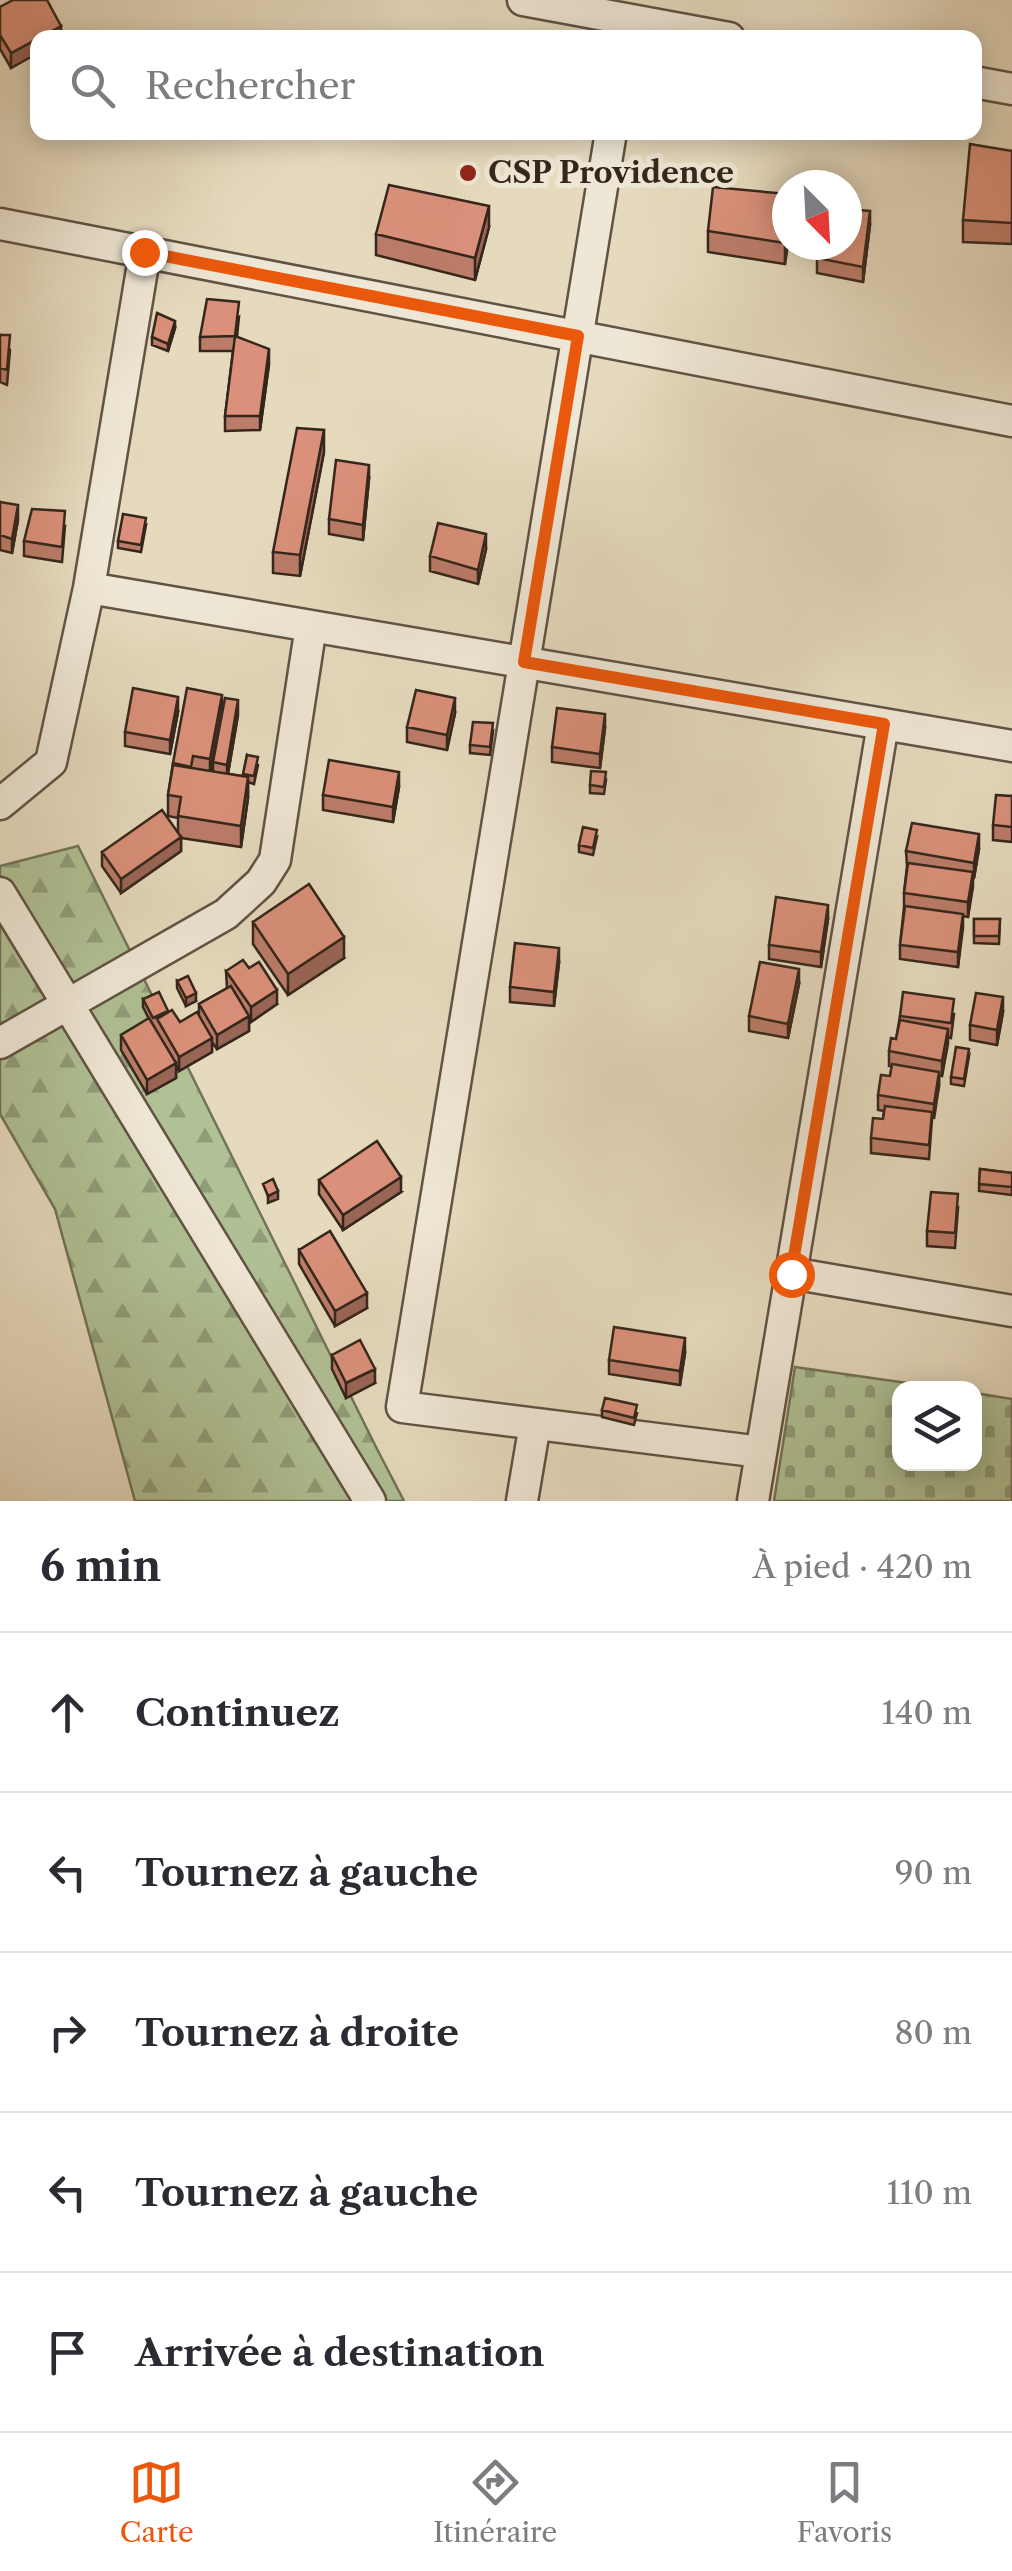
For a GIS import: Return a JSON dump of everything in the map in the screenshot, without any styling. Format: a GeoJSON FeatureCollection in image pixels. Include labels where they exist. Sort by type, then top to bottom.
{"type":"FeatureCollection","features":[{"type":"Feature","properties":{"kind":"street"},"geometry":{"type":"LineString","coordinates":[[523,0],[687,30]]}},
{"type":"Feature","properties":{"kind":"street"},"geometry":{"type":"LineString","coordinates":[[982,83],[1012,89]]}},
{"type":"Feature","properties":{"kind":"street"},"geometry":{"type":"LineString","coordinates":[[610,140],[402,1407],[761,1452]]}},
{"type":"Feature","properties":{"kind":"street"},"geometry":{"type":"LineString","coordinates":[[0,224],[1012,420]]}},
{"type":"Feature","properties":{"kind":"street"},"geometry":{"type":"LineString","coordinates":[[0,804],[50,762],[88,588],[144,252]]}},
{"type":"Feature","properties":{"kind":"street"},"geometry":{"type":"LineString","coordinates":[[88,588],[1012,746]]}},
{"type":"Feature","properties":{"kind":"street"},"geometry":{"type":"LineString","coordinates":[[0,1043],[226,914],[261,882],[275,860],[310,626]]}},
{"type":"Feature","properties":{"kind":"street"},"geometry":{"type":"LineString","coordinates":[[753,1501],[884,724]]}},
{"type":"Feature","properties":{"kind":"street"},"geometry":{"type":"LineString","coordinates":[[0,893],[370,1501]]}},
{"type":"Feature","properties":{"kind":"street"},"geometry":{"type":"LineString","coordinates":[[791,1274],[1012,1311]]}},
{"type":"Feature","properties":{"kind":"street"},"geometry":{"type":"LineString","coordinates":[[522,1501],[536,1424]]}},
{"type":"Feature","properties":{"kind":"green space"},"geometry":{"type":"Polygon","coordinates":[[[78,846],[404,1501],[135,1501],[55,1209],[0,1114],[0,866],[78,846]]]}},
{"type":"Feature","properties":{"kind":"green space"},"geometry":{"type":"Polygon","coordinates":[[[795,1367],[893,1381],[892,1471],[982,1471],[982,1394],[1012,1399],[1012,1501],[774,1501],[795,1367]]]}},
{"type":"Feature","properties":{"kind":"building"},"geometry":{"type":"Polygon","coordinates":[[[13,0],[47,0],[61,26],[54,30],[30,30],[30,43],[11,53],[0,35],[0,7],[13,0]]]}},
{"type":"Feature","properties":{"kind":"building"},"geometry":{"type":"Polygon","coordinates":[[[970,144],[1012,151],[1012,223],[963,220],[970,144]]]}},
{"type":"Feature","properties":{"kind":"building"},"geometry":{"type":"Polygon","coordinates":[[[389,185],[489,206],[475,258],[376,234],[389,185]]]}},
{"type":"Feature","properties":{"kind":"building"},"geometry":{"type":"Polygon","coordinates":[[[713,187],[772,193],[772,241],[708,231],[713,187]]]}},
{"type":"Feature","properties":{"kind":"building"},"geometry":{"type":"Polygon","coordinates":[[[862,210],[870,211],[863,267],[827,260],[862,260],[862,210]]]}},
{"type":"Feature","properties":{"kind":"building"},"geometry":{"type":"Polygon","coordinates":[[[207,299],[239,302],[235,336],[200,337],[207,299]]]}},
{"type":"Feature","properties":{"kind":"building"},"geometry":{"type":"Polygon","coordinates":[[[157,313],[175,321],[168,344],[152,337],[157,313]]]}},
{"type":"Feature","properties":{"kind":"building"},"geometry":{"type":"Polygon","coordinates":[[[0,335],[10,335],[7,370],[0,368],[0,335]]]}},
{"type":"Feature","properties":{"kind":"building"},"geometry":{"type":"Polygon","coordinates":[[[235,336],[269,349],[260,416],[225,416],[235,336]]]}},
{"type":"Feature","properties":{"kind":"building"},"geometry":{"type":"Polygon","coordinates":[[[297,428],[324,430],[300,555],[273,552],[297,428]]]}},
{"type":"Feature","properties":{"kind":"building"},"geometry":{"type":"Polygon","coordinates":[[[336,460],[369,465],[363,525],[329,519],[336,460]]]}},
{"type":"Feature","properties":{"kind":"building"},"geometry":{"type":"Polygon","coordinates":[[[0,502],[18,505],[12,539],[0,535],[0,502]]]}},
{"type":"Feature","properties":{"kind":"building"},"geometry":{"type":"Polygon","coordinates":[[[32,509],[65,511],[62,547],[24,541],[32,509]]]}},
{"type":"Feature","properties":{"kind":"building"},"geometry":{"type":"Polygon","coordinates":[[[123,514],[146,518],[141,545],[118,541],[123,514]]]}},
{"type":"Feature","properties":{"kind":"building"},"geometry":{"type":"Polygon","coordinates":[[[438,523],[486,534],[478,570],[430,556],[438,523]]]}},
{"type":"Feature","properties":{"kind":"building"},"geometry":{"type":"Polygon","coordinates":[[[133,688],[178,697],[170,740],[125,732],[133,688]]]}},
{"type":"Feature","properties":{"kind":"building"},"geometry":{"type":"Polygon","coordinates":[[[187,688],[222,695],[210,759],[193,756],[191,767],[173,763],[187,688]]]}},
{"type":"Feature","properties":{"kind":"building"},"geometry":{"type":"Polygon","coordinates":[[[416,690],[455,698],[447,735],[407,727],[416,690]]]}},
{"type":"Feature","properties":{"kind":"building"},"geometry":{"type":"Polygon","coordinates":[[[225,698],[238,700],[227,765],[213,762],[225,698]]]}},
{"type":"Feature","properties":{"kind":"building"},"geometry":{"type":"Polygon","coordinates":[[[557,708],[605,714],[600,754],[552,747],[557,708]]]}},
{"type":"Feature","properties":{"kind":"building"},"geometry":{"type":"Polygon","coordinates":[[[473,722],[493,723],[490,747],[470,745],[473,722]]]}},
{"type":"Feature","properties":{"kind":"building"},"geometry":{"type":"Polygon","coordinates":[[[247,755],[258,757],[254,776],[243,774],[247,755]]]}},
{"type":"Feature","properties":{"kind":"building"},"geometry":{"type":"Polygon","coordinates":[[[329,760],[399,772],[393,807],[323,795],[329,760]]]}},
{"type":"Feature","properties":{"kind":"building"},"geometry":{"type":"Polygon","coordinates":[[[173,765],[248,777],[241,826],[178,816],[181,797],[168,795],[173,765]]]}},
{"type":"Feature","properties":{"kind":"building"},"geometry":{"type":"Polygon","coordinates":[[[591,771],[606,772],[604,787],[590,785],[591,771]]]}},
{"type":"Feature","properties":{"kind":"building"},"geometry":{"type":"Polygon","coordinates":[[[996,795],[1012,796],[1012,827],[993,825],[996,795]]]}},
{"type":"Feature","properties":{"kind":"building"},"geometry":{"type":"Polygon","coordinates":[[[162,810],[181,837],[121,879],[102,852],[162,810]]]}},
{"type":"Feature","properties":{"kind":"building"},"geometry":{"type":"Polygon","coordinates":[[[912,823],[979,834],[974,863],[906,851],[912,823]]]}},
{"type":"Feature","properties":{"kind":"building"},"geometry":{"type":"Polygon","coordinates":[[[583,827],[597,830],[593,848],[579,845],[583,827]]]}},
{"type":"Feature","properties":{"kind":"building"},"geometry":{"type":"Polygon","coordinates":[[[908,863],[973,872],[968,902],[904,893],[908,863]]]}},
{"type":"Feature","properties":{"kind":"building"},"geometry":{"type":"Polygon","coordinates":[[[309,884],[344,937],[288,974],[253,922],[309,884]]]}},
{"type":"Feature","properties":{"kind":"building"},"geometry":{"type":"Polygon","coordinates":[[[776,897],[828,905],[821,952],[769,945],[776,897]]]}},
{"type":"Feature","properties":{"kind":"building"},"geometry":{"type":"Polygon","coordinates":[[[905,906],[963,914],[958,952],[900,945],[905,906]]]}},
{"type":"Feature","properties":{"kind":"building"},"geometry":{"type":"Polygon","coordinates":[[[974,919],[1000,919],[999,936],[974,936],[974,919]]]}},
{"type":"Feature","properties":{"kind":"building"},"geometry":{"type":"Polygon","coordinates":[[[515,943],[559,948],[554,992],[510,987],[515,943]]]}},
{"type":"Feature","properties":{"kind":"building"},"geometry":{"type":"Polygon","coordinates":[[[243,960],[249,968],[259,962],[277,990],[251,1007],[226,971],[243,960]]]}},
{"type":"Feature","properties":{"kind":"building"},"geometry":{"type":"Polygon","coordinates":[[[760,962],[799,969],[788,1024],[749,1016],[760,962]]]}},
{"type":"Feature","properties":{"kind":"building"},"geometry":{"type":"Polygon","coordinates":[[[188,976],[196,993],[186,998],[177,981],[188,976]]]}},
{"type":"Feature","properties":{"kind":"building"},"geometry":{"type":"Polygon","coordinates":[[[231,986],[249,1016],[217,1035],[199,1004],[231,986]]]}},
{"type":"Feature","properties":{"kind":"building"},"geometry":{"type":"Polygon","coordinates":[[[159,992],[168,1011],[153,1018],[143,999],[159,992]]]}},
{"type":"Feature","properties":{"kind":"building"},"geometry":{"type":"Polygon","coordinates":[[[903,992],[954,999],[951,1023],[900,1016],[903,992]]]}},
{"type":"Feature","properties":{"kind":"building"},"geometry":{"type":"Polygon","coordinates":[[[976,993],[1003,997],[997,1030],[970,1025],[976,993]]]}},
{"type":"Feature","properties":{"kind":"building"},"geometry":{"type":"Polygon","coordinates":[[[172,1010],[180,1022],[197,1012],[212,1038],[179,1057],[157,1019],[172,1010]]]}},
{"type":"Feature","properties":{"kind":"building"},"geometry":{"type":"Polygon","coordinates":[[[149,1018],[176,1063],[147,1080],[121,1035],[149,1018]]]}},
{"type":"Feature","properties":{"kind":"building"},"geometry":{"type":"Polygon","coordinates":[[[900,1020],[948,1029],[942,1061],[889,1051],[900,1020]]]}},
{"type":"Feature","properties":{"kind":"building"},"geometry":{"type":"Polygon","coordinates":[[[956,1047],[969,1049],[964,1079],[951,1077],[956,1047]]]}},
{"type":"Feature","properties":{"kind":"building"},"geometry":{"type":"Polygon","coordinates":[[[892,1064],[939,1072],[934,1104],[878,1095],[881,1075],[890,1076],[892,1064]]]}},
{"type":"Feature","properties":{"kind":"building"},"geometry":{"type":"Polygon","coordinates":[[[885,1106],[932,1112],[929,1145],[871,1138],[873,1118],[883,1119],[885,1106]]]}},
{"type":"Feature","properties":{"kind":"building"},"geometry":{"type":"Polygon","coordinates":[[[377,1141],[401,1177],[343,1215],[319,1180],[377,1141]]]}},
{"type":"Feature","properties":{"kind":"building"},"geometry":{"type":"Polygon","coordinates":[[[980,1169],[1012,1173],[1012,1187],[979,1184],[980,1169]]]}},
{"type":"Feature","properties":{"kind":"building"},"geometry":{"type":"Polygon","coordinates":[[[273,1179],[278,1191],[268,1196],[263,1184],[273,1179]]]}},
{"type":"Feature","properties":{"kind":"building"},"geometry":{"type":"Polygon","coordinates":[[[931,1192],[958,1194],[955,1233],[927,1231],[931,1192]]]}},
{"type":"Feature","properties":{"kind":"building"},"geometry":{"type":"Polygon","coordinates":[[[330,1231],[367,1293],[335,1311],[299,1250],[330,1231]]]}},
{"type":"Feature","properties":{"kind":"building"},"geometry":{"type":"Polygon","coordinates":[[[614,1327],[685,1338],[680,1371],[609,1360],[614,1327]]]}},
{"type":"Feature","properties":{"kind":"building"},"geometry":{"type":"Polygon","coordinates":[[[360,1340],[375,1369],[346,1383],[332,1355],[360,1340]]]}},
{"type":"Feature","properties":{"kind":"building"},"geometry":{"type":"Polygon","coordinates":[[[605,1398],[637,1405],[634,1418],[602,1410],[605,1398]]]}},
{"type":"Feature","properties":{"kind":"place","name":"CSP Providence"},"geometry":{"type":"Point","coordinates":[468,173]}},
{"type":"Feature","properties":{"kind":"route"},"geometry":{"type":"LineString","coordinates":[[144,252],[578,336],[524,662],[884,724],[791,1274]]}}]}
